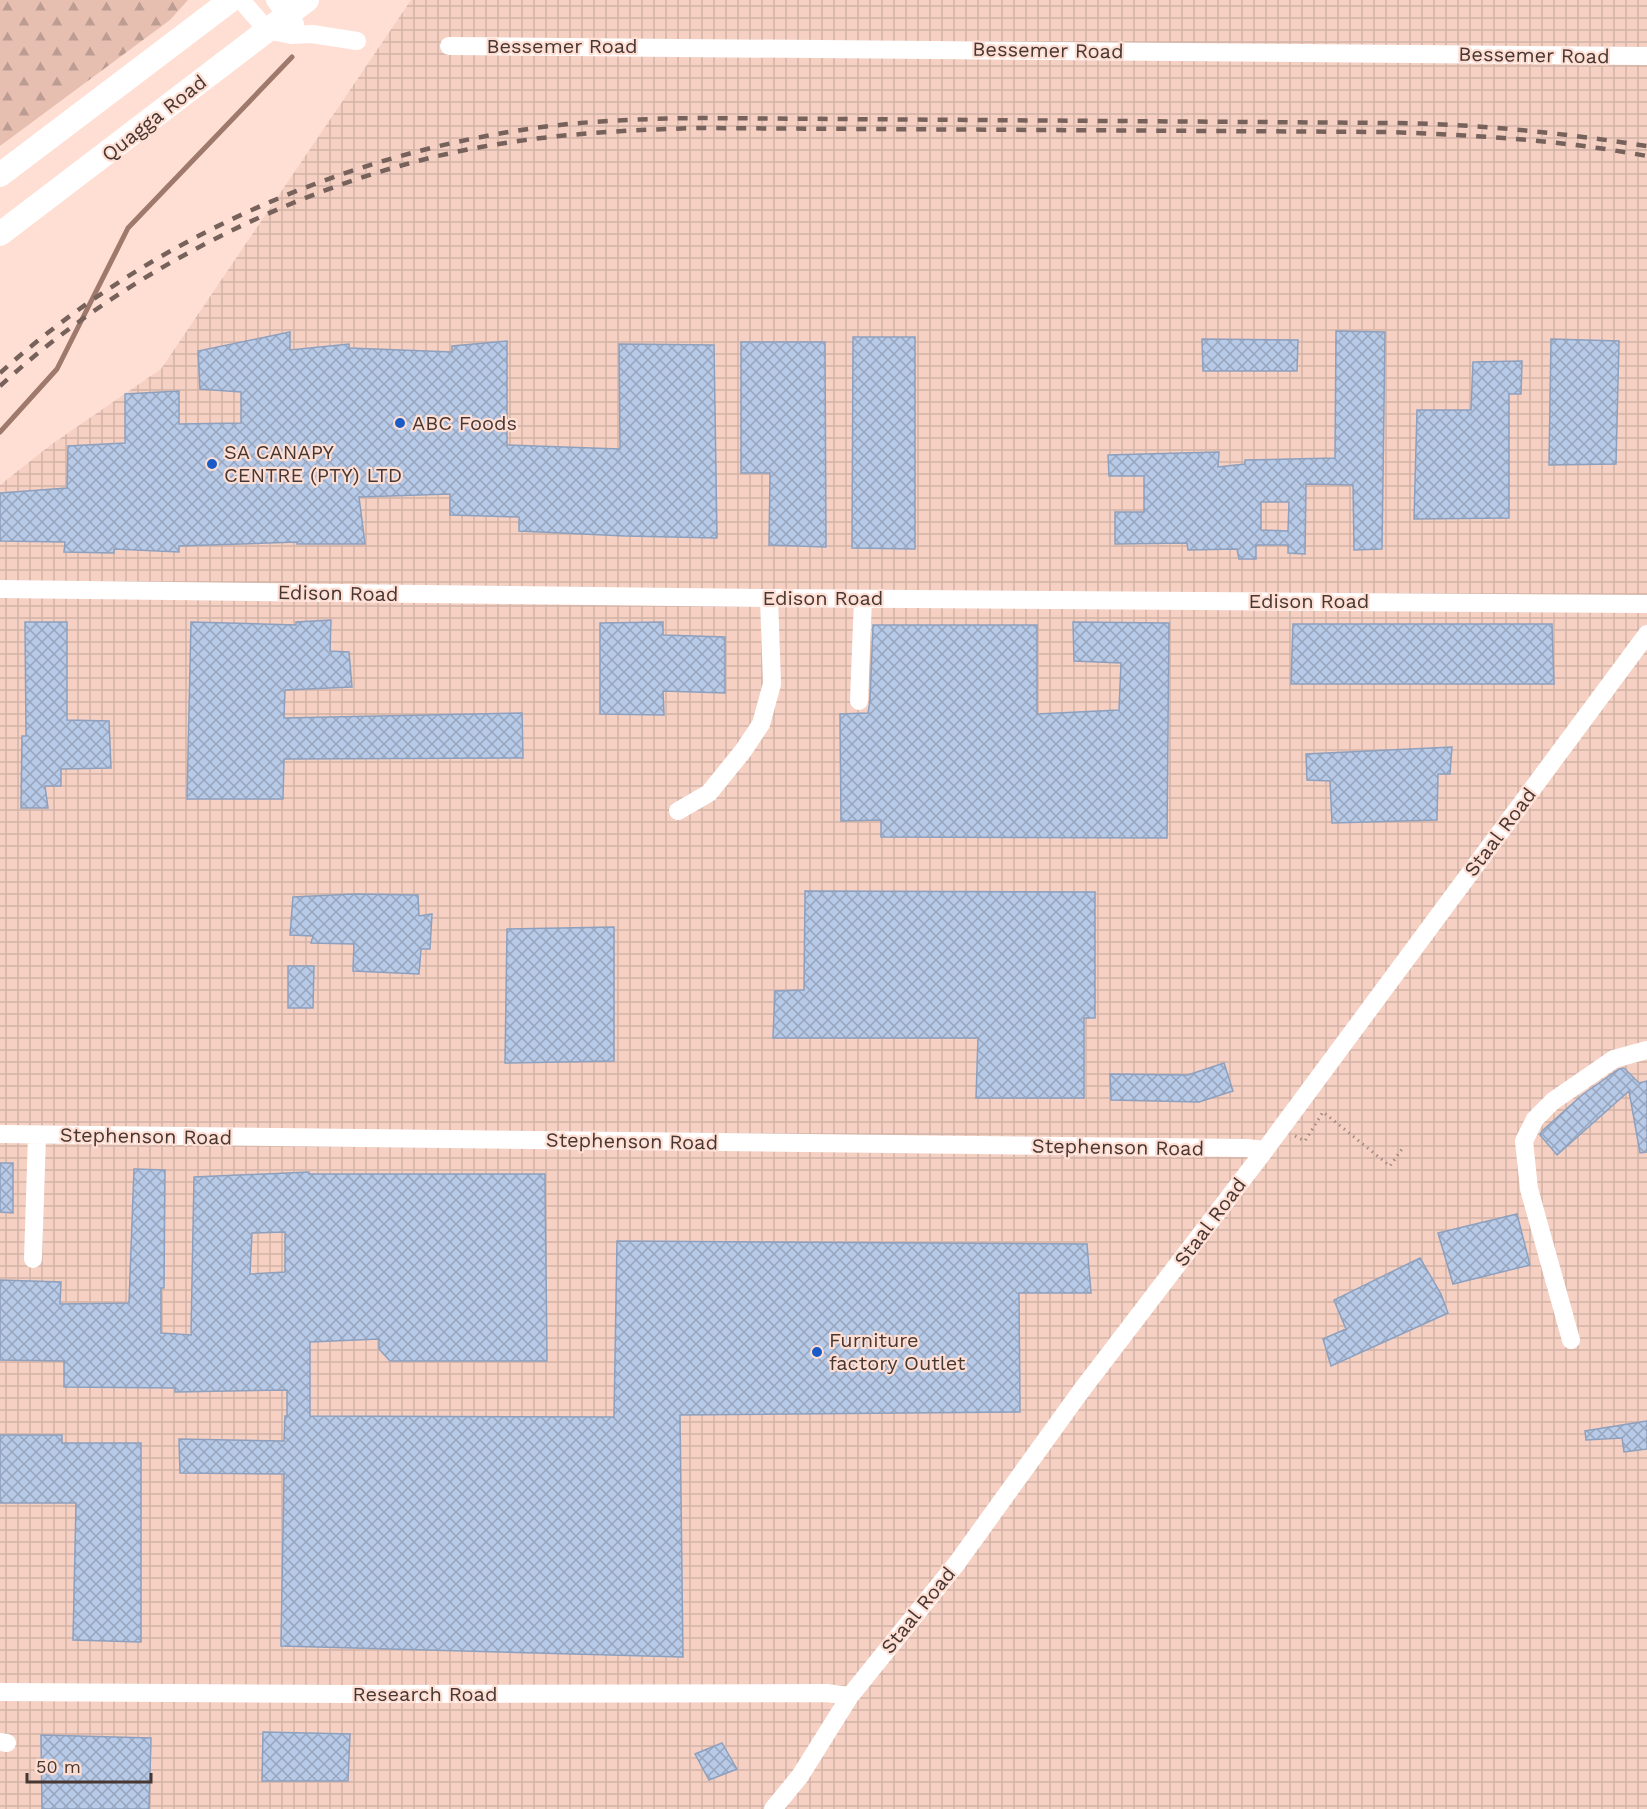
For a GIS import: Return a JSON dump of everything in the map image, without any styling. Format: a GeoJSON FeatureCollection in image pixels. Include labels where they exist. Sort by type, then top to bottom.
{"type":"FeatureCollection","features":[{"type":"Feature","properties":{"kind":"main road"},"geometry":{"type":"LineString","coordinates":[[0,175],[231,0]]}},
{"type":"Feature","properties":{"kind":"main road","name":"Quagga Road"},"geometry":{"type":"LineString","coordinates":[[0,234],[267,30],[280,8],[307,0]]}},
{"type":"Feature","properties":{"kind":"street"},"geometry":{"type":"LineString","coordinates":[[241,0],[267,30],[291,35],[312,34],[357,41]]}},
{"type":"Feature","properties":{"kind":"street"},"geometry":{"type":"LineString","coordinates":[[280,8],[312,34]]}},
{"type":"Feature","properties":{"kind":"street","name":"Bessemer Road"},"geometry":{"type":"LineString","coordinates":[[449,46],[1647,56]]}},
{"type":"Feature","properties":{"kind":"street","name":"Edison Road"},"geometry":{"type":"LineString","coordinates":[[0,590],[1647,604]]}},
{"type":"Feature","properties":{"kind":"street"},"geometry":{"type":"LineString","coordinates":[[678,811],[709,793],[743,751],[761,724],[772,684],[769,598]]}},
{"type":"Feature","properties":{"kind":"street"},"geometry":{"type":"LineString","coordinates":[[860,701],[864,598]]}},
{"type":"Feature","properties":{"kind":"street","name":"Staal Road"},"geometry":{"type":"LineString","coordinates":[[773,1809],[800,1776],[850,1696],[957,1563],[1081,1391],[1265,1150],[1647,634]]}},
{"type":"Feature","properties":{"kind":"street"},"geometry":{"type":"LineString","coordinates":[[1571,1340],[1529,1189],[1524,1141],[1535,1119],[1553,1101],[1614,1059],[1647,1050]]}},
{"type":"Feature","properties":{"kind":"street","name":"Stephenson Road"},"geometry":{"type":"LineString","coordinates":[[0,1134],[1265,1150]]}},
{"type":"Feature","properties":{"kind":"street"},"geometry":{"type":"LineString","coordinates":[[33,1258],[37,1134]]}},
{"type":"Feature","properties":{"kind":"street","name":"Research Road"},"geometry":{"type":"LineString","coordinates":[[0,1692],[826,1694],[850,1696]]}},
{"type":"Feature","properties":{"kind":"path"},"geometry":{"type":"LineString","coordinates":[[1305,1140],[1323,1112],[1390,1166],[1402,1149]]}},
{"type":"Feature","properties":{"kind":"shaded area"},"geometry":{"type":"Polygon","coordinates":[[[411,0],[1647,0],[1647,1809],[0,1809],[0,485],[52,444],[161,369],[411,0]]]}},
{"type":"Feature","properties":{"kind":"green space"},"geometry":{"type":"Polygon","coordinates":[[[0,0],[188,0],[170,20],[0,146],[0,0]]]}},
{"type":"Feature","properties":{"kind":"building"},"geometry":{"type":"Polygon","coordinates":[[[1336,331],[1385,332],[1382,549],[1354,550],[1353,485],[1306,484],[1305,554],[1288,553],[1288,545],[1256,545],[1256,559],[1239,559],[1237,549],[1188,550],[1187,543],[1115,544],[1115,512],[1144,512],[1144,476],[1109,476],[1108,455],[1219,452],[1218,467],[1245,464],[1245,460],[1335,458],[1336,331]],[[1261,502],[1261,530],[1288,531],[1289,502],[1261,502]]]}},
{"type":"Feature","properties":{"kind":"building"},"geometry":{"type":"Polygon","coordinates":[[[290,332],[290,350],[349,344],[349,348],[452,352],[452,346],[507,341],[507,445],[620,449],[619,344],[714,345],[717,538],[519,531],[519,517],[450,515],[450,494],[359,497],[365,544],[297,544],[297,542],[179,546],[179,552],[114,549],[114,553],[64,552],[65,542],[0,541],[0,493],[67,488],[68,446],[125,443],[125,394],[179,391],[179,424],[241,423],[241,392],[200,389],[198,351],[290,332]]]}},
{"type":"Feature","properties":{"kind":"building"},"geometry":{"type":"Polygon","coordinates":[[[853,337],[915,337],[915,549],[852,548],[853,337]]]}},
{"type":"Feature","properties":{"kind":"building"},"geometry":{"type":"Polygon","coordinates":[[[1202,339],[1298,340],[1297,371],[1203,371],[1202,339]]]}},
{"type":"Feature","properties":{"kind":"building"},"geometry":{"type":"Polygon","coordinates":[[[1551,339],[1619,341],[1616,464],[1549,465],[1551,339]]]}},
{"type":"Feature","properties":{"kind":"building"},"geometry":{"type":"Polygon","coordinates":[[[741,342],[825,342],[826,547],[769,545],[770,473],[741,473],[741,342]]]}},
{"type":"Feature","properties":{"kind":"building"},"geometry":{"type":"Polygon","coordinates":[[[1522,361],[1521,394],[1509,394],[1509,518],[1414,519],[1417,410],[1471,410],[1473,362],[1522,361]]]}},
{"type":"Feature","properties":{"kind":"building"},"geometry":{"type":"Polygon","coordinates":[[[331,620],[330,651],[349,652],[352,687],[285,690],[284,718],[522,713],[523,758],[284,759],[283,799],[187,799],[191,622],[296,625],[296,622],[331,620]]]}},
{"type":"Feature","properties":{"kind":"building"},"geometry":{"type":"Polygon","coordinates":[[[25,622],[67,622],[67,720],[109,721],[111,768],[61,769],[61,786],[45,786],[48,808],[21,808],[22,736],[26,736],[25,622]]]}},
{"type":"Feature","properties":{"kind":"building"},"geometry":{"type":"Polygon","coordinates":[[[663,622],[663,635],[725,637],[725,693],[663,691],[664,715],[600,714],[600,623],[663,622]]]}},
{"type":"Feature","properties":{"kind":"building"},"geometry":{"type":"Polygon","coordinates":[[[1073,622],[1169,623],[1167,838],[881,837],[881,820],[841,821],[840,714],[868,713],[873,625],[1037,625],[1037,714],[1119,710],[1121,663],[1074,661],[1073,622]]]}},
{"type":"Feature","properties":{"kind":"building"},"geometry":{"type":"Polygon","coordinates":[[[1293,624],[1552,624],[1554,684],[1291,684],[1293,624]]]}},
{"type":"Feature","properties":{"kind":"building"},"geometry":{"type":"Polygon","coordinates":[[[1452,747],[1450,774],[1438,774],[1437,820],[1332,823],[1330,781],[1307,780],[1306,754],[1452,747]]]}},
{"type":"Feature","properties":{"kind":"building"},"geometry":{"type":"Polygon","coordinates":[[[805,891],[1095,892],[1095,1018],[1084,1018],[1084,1098],[976,1098],[978,1038],[773,1038],[775,991],[804,990],[805,891]]]}},
{"type":"Feature","properties":{"kind":"building"},"geometry":{"type":"Polygon","coordinates":[[[354,894],[418,895],[419,916],[432,914],[430,949],[421,949],[419,974],[353,971],[354,944],[311,943],[313,936],[290,935],[293,897],[354,894]]]}},
{"type":"Feature","properties":{"kind":"building"},"geometry":{"type":"Polygon","coordinates":[[[614,927],[614,1061],[505,1063],[507,929],[614,927]]]}},
{"type":"Feature","properties":{"kind":"building"},"geometry":{"type":"Polygon","coordinates":[[[288,966],[314,966],[313,1008],[288,1008],[288,966]]]}},
{"type":"Feature","properties":{"kind":"building"},"geometry":{"type":"Polygon","coordinates":[[[1224,1063],[1233,1091],[1199,1102],[1111,1100],[1110,1074],[1188,1075],[1224,1063]]]}},
{"type":"Feature","properties":{"kind":"building"},"geometry":{"type":"Polygon","coordinates":[[[1624,1068],[1639,1083],[1647,1081],[1647,1152],[1640,1153],[1629,1091],[1557,1155],[1540,1135],[1542,1131],[1582,1095],[1619,1069],[1624,1068]]]}},
{"type":"Feature","properties":{"kind":"building"},"geometry":{"type":"Polygon","coordinates":[[[0,1163],[13,1163],[13,1213],[0,1212],[0,1163]]]}},
{"type":"Feature","properties":{"kind":"building"},"geometry":{"type":"Polygon","coordinates":[[[134,1169],[165,1170],[164,1288],[161,1288],[161,1333],[191,1335],[194,1177],[309,1172],[309,1174],[545,1174],[547,1361],[390,1361],[379,1349],[379,1339],[310,1342],[310,1416],[614,1417],[617,1241],[1087,1244],[1091,1293],[1019,1293],[1020,1412],[680,1415],[683,1657],[281,1646],[284,1474],[180,1473],[179,1439],[284,1441],[287,1390],[175,1392],[175,1388],[64,1387],[64,1361],[0,1360],[0,1280],[61,1282],[60,1304],[129,1303],[134,1169]],[[285,1232],[252,1233],[250,1274],[285,1272],[285,1232]]]}},
{"type":"Feature","properties":{"kind":"building"},"geometry":{"type":"Polygon","coordinates":[[[1517,1214],[1530,1265],[1453,1284],[1438,1233],[1517,1214]]]}},
{"type":"Feature","properties":{"kind":"building"},"geometry":{"type":"Polygon","coordinates":[[[1420,1258],[1441,1294],[1448,1313],[1331,1366],[1323,1339],[1346,1329],[1334,1300],[1420,1258]]]}},
{"type":"Feature","properties":{"kind":"building"},"geometry":{"type":"Polygon","coordinates":[[[1647,1421],[1647,1449],[1624,1452],[1622,1438],[1586,1440],[1585,1431],[1647,1421]]]}},
{"type":"Feature","properties":{"kind":"building"},"geometry":{"type":"Polygon","coordinates":[[[0,1435],[62,1435],[62,1443],[141,1443],[141,1642],[73,1640],[76,1503],[0,1503],[0,1435]]]}},
{"type":"Feature","properties":{"kind":"building"},"geometry":{"type":"Polygon","coordinates":[[[263,1732],[350,1734],[348,1781],[262,1781],[263,1732]]]}},
{"type":"Feature","properties":{"kind":"building"},"geometry":{"type":"Polygon","coordinates":[[[41,1735],[151,1738],[149,1809],[42,1809],[41,1735]]]}},
{"type":"Feature","properties":{"kind":"building"},"geometry":{"type":"Polygon","coordinates":[[[722,1743],[737,1769],[709,1780],[695,1754],[722,1743]]]}},
{"type":"Feature","properties":{"kind":"waterway"},"geometry":{"type":"LineString","coordinates":[[0,432],[57,369],[128,228],[292,57]]}},
{"type":"Feature","properties":{"kind":"railway"},"geometry":{"type":"LineString","coordinates":[[0,373],[55,327],[114,285],[176,248],[240,215],[307,187],[375,163],[445,145],[515,131],[606,121],[697,118],[1393,123],[1520,130],[1647,146]]}},
{"type":"Feature","properties":{"kind":"railway"},"geometry":{"type":"LineString","coordinates":[[0,386],[50,343],[105,304],[163,267],[224,234],[287,205],[416,161],[481,147],[535,139],[589,133],[697,128],[1387,132],[1517,139],[1615,150],[1647,156]]}},
{"type":"Feature","properties":{"kind":"place","name":"ABC Foods"},"geometry":{"type":"Point","coordinates":[400,423]}},
{"type":"Feature","properties":{"kind":"place","name":"SA CANAPY CENTRE (PTY) LTD"},"geometry":{"type":"Point","coordinates":[212,464]}},
{"type":"Feature","properties":{"kind":"place","name":"Furniture factory Outlet"},"geometry":{"type":"Point","coordinates":[817,1352]}}]}
